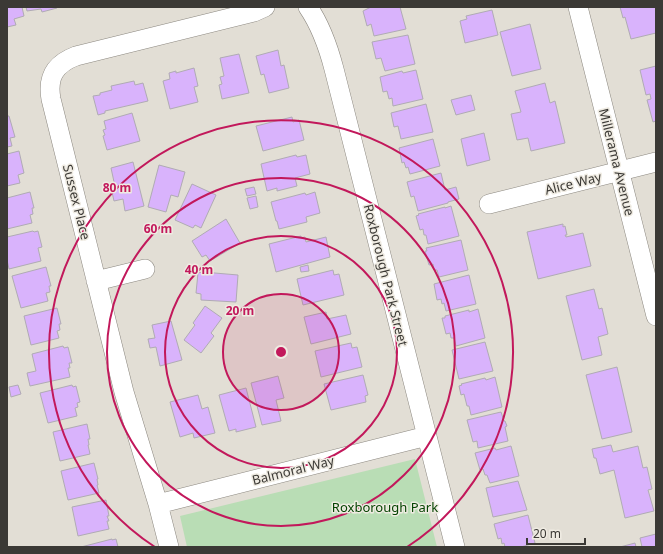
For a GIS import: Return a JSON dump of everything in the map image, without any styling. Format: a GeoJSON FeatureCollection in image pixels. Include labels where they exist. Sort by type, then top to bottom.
{"type":"FeatureCollection","features":[{"type":"Feature","properties":{"kind":"street","name":"Sussex Place"},"geometry":{"type":"LineString","coordinates":[[169,547],[158,504],[124,392],[51,99],[50,80],[54,72],[61,64],[76,56],[254,12],[265,7]]}},
{"type":"Feature","properties":{"kind":"street","name":"Roxborough Park Street"},"geometry":{"type":"LineString","coordinates":[[308,7],[316,19],[327,44],[455,547]]}},
{"type":"Feature","properties":{"kind":"street","name":"Millerama Avenue"},"geometry":{"type":"LineString","coordinates":[[578,7],[656,316]]}},
{"type":"Feature","properties":{"kind":"street","name":"Alice Way"},"geometry":{"type":"LineString","coordinates":[[489,204],[656,162]]}},
{"type":"Feature","properties":{"kind":"street"},"geometry":{"type":"LineString","coordinates":[[96,281],[145,269]]}},
{"type":"Feature","properties":{"kind":"street","name":"Balmoral Way"},"geometry":{"type":"LineString","coordinates":[[158,504],[427,436]]}},
{"type":"Feature","properties":{"kind":"green space","name":"Roxborough Park"},"geometry":{"type":"Polygon","coordinates":[[[415,459],[437,547],[187,547],[180,516],[415,459]]]}},
{"type":"Feature","properties":{"kind":"building"},"geometry":{"type":"Polygon","coordinates":[[[7,7],[22,7],[24,16],[14,19],[16,25],[7,27],[7,7]]]}},
{"type":"Feature","properties":{"kind":"building"},"geometry":{"type":"Polygon","coordinates":[[[26,7],[57,8],[42,12],[41,9],[27,11],[26,7]]]}},
{"type":"Feature","properties":{"kind":"building"},"geometry":{"type":"Polygon","coordinates":[[[371,7],[400,7],[406,29],[374,36],[371,24],[367,26],[363,11],[371,7]]]}},
{"type":"Feature","properties":{"kind":"building"},"geometry":{"type":"Polygon","coordinates":[[[620,7],[656,7],[656,33],[631,39],[625,17],[623,18],[620,7]]]}},
{"type":"Feature","properties":{"kind":"building"},"geometry":{"type":"Polygon","coordinates":[[[492,10],[498,35],[465,43],[460,21],[467,19],[466,16],[492,10]]]}},
{"type":"Feature","properties":{"kind":"building"},"geometry":{"type":"Polygon","coordinates":[[[530,24],[541,69],[512,76],[500,32],[530,24]]]}},
{"type":"Feature","properties":{"kind":"building"},"geometry":{"type":"Polygon","coordinates":[[[408,35],[415,64],[385,71],[381,58],[376,59],[372,42],[408,35]]]}},
{"type":"Feature","properties":{"kind":"building"},"geometry":{"type":"Polygon","coordinates":[[[278,50],[281,66],[284,65],[289,88],[269,93],[264,74],[261,75],[256,56],[278,50]]]}},
{"type":"Feature","properties":{"kind":"building"},"geometry":{"type":"Polygon","coordinates":[[[239,54],[249,93],[222,99],[219,85],[222,84],[220,77],[224,76],[220,58],[239,54]]]}},
{"type":"Feature","properties":{"kind":"building"},"geometry":{"type":"Polygon","coordinates":[[[656,66],[656,121],[653,122],[647,100],[651,99],[650,94],[646,95],[640,70],[656,66]]]}},
{"type":"Feature","properties":{"kind":"building"},"geometry":{"type":"Polygon","coordinates":[[[194,68],[198,86],[194,87],[198,102],[170,109],[163,81],[170,79],[169,73],[176,71],[176,73],[194,68]]]}},
{"type":"Feature","properties":{"kind":"building"},"geometry":{"type":"Polygon","coordinates":[[[416,70],[423,99],[393,106],[392,98],[389,99],[387,91],[383,92],[380,77],[402,71],[403,73],[416,70]]]}},
{"type":"Feature","properties":{"kind":"building"},"geometry":{"type":"Polygon","coordinates":[[[134,81],[135,85],[143,83],[148,101],[105,111],[105,113],[98,115],[93,96],[112,90],[111,86],[134,81]]]}},
{"type":"Feature","properties":{"kind":"building"},"geometry":{"type":"Polygon","coordinates":[[[545,83],[550,103],[555,101],[565,143],[531,151],[528,138],[517,140],[511,114],[521,112],[515,91],[545,83]]]}},
{"type":"Feature","properties":{"kind":"building"},"geometry":{"type":"Polygon","coordinates":[[[471,95],[475,110],[456,115],[451,100],[471,95]]]}},
{"type":"Feature","properties":{"kind":"building"},"geometry":{"type":"Polygon","coordinates":[[[426,104],[433,132],[401,139],[398,126],[394,127],[391,113],[426,104]]]}},
{"type":"Feature","properties":{"kind":"building"},"geometry":{"type":"Polygon","coordinates":[[[132,113],[140,141],[107,150],[103,136],[105,135],[103,130],[106,129],[104,121],[132,113]]]}},
{"type":"Feature","properties":{"kind":"building"},"geometry":{"type":"Polygon","coordinates":[[[7,116],[9,116],[15,137],[10,138],[12,146],[7,147],[7,116]]]}},
{"type":"Feature","properties":{"kind":"building"},"geometry":{"type":"Polygon","coordinates":[[[292,117],[293,122],[299,120],[304,140],[263,151],[256,126],[292,117]]]}},
{"type":"Feature","properties":{"kind":"building"},"geometry":{"type":"Polygon","coordinates":[[[484,133],[490,160],[467,166],[461,139],[484,133]]]}},
{"type":"Feature","properties":{"kind":"building"},"geometry":{"type":"Polygon","coordinates":[[[433,139],[440,166],[410,174],[408,167],[406,168],[404,162],[402,163],[399,148],[433,139]]]}},
{"type":"Feature","properties":{"kind":"building"},"geometry":{"type":"Polygon","coordinates":[[[19,151],[24,173],[18,175],[20,183],[7,186],[7,154],[19,151]]]}},
{"type":"Feature","properties":{"kind":"building"},"geometry":{"type":"Polygon","coordinates":[[[296,155],[297,157],[306,155],[310,174],[295,178],[297,186],[277,191],[277,188],[267,191],[261,164],[296,155]]]}},
{"type":"Feature","properties":{"kind":"building"},"geometry":{"type":"Polygon","coordinates":[[[133,162],[144,206],[125,211],[123,199],[114,201],[112,192],[116,191],[111,168],[133,162]]]}},
{"type":"Feature","properties":{"kind":"building"},"geometry":{"type":"Polygon","coordinates":[[[159,165],[185,172],[178,197],[171,195],[166,212],[148,207],[159,165]]]}},
{"type":"Feature","properties":{"kind":"building"},"geometry":{"type":"Polygon","coordinates":[[[441,173],[445,190],[456,187],[459,199],[418,211],[414,196],[411,197],[407,182],[441,173]]]}},
{"type":"Feature","properties":{"kind":"building"},"geometry":{"type":"Polygon","coordinates":[[[192,184],[216,195],[201,228],[195,225],[193,228],[175,220],[192,184]]]}},
{"type":"Feature","properties":{"kind":"building"},"geometry":{"type":"Polygon","coordinates":[[[254,187],[256,194],[247,196],[245,189],[254,187]]]}},
{"type":"Feature","properties":{"kind":"building"},"geometry":{"type":"Polygon","coordinates":[[[30,192],[34,208],[32,208],[33,214],[30,215],[32,223],[7,229],[7,198],[30,192]]]}},
{"type":"Feature","properties":{"kind":"building"},"geometry":{"type":"Polygon","coordinates":[[[315,192],[320,213],[306,217],[307,222],[279,229],[271,202],[305,193],[306,195],[315,192]]]}},
{"type":"Feature","properties":{"kind":"building"},"geometry":{"type":"Polygon","coordinates":[[[256,196],[258,207],[250,209],[247,198],[256,196]]]}},
{"type":"Feature","properties":{"kind":"building"},"geometry":{"type":"Polygon","coordinates":[[[451,206],[459,236],[428,244],[423,229],[420,230],[416,216],[419,215],[418,214],[451,206]]]}},
{"type":"Feature","properties":{"kind":"building"},"geometry":{"type":"Polygon","coordinates":[[[226,219],[240,243],[210,261],[206,255],[202,257],[192,241],[226,219]]]}},
{"type":"Feature","properties":{"kind":"building"},"geometry":{"type":"Polygon","coordinates":[[[563,224],[563,227],[565,226],[566,237],[583,233],[591,266],[538,279],[527,232],[563,224]]]}},
{"type":"Feature","properties":{"kind":"building"},"geometry":{"type":"Polygon","coordinates":[[[38,231],[42,247],[38,248],[41,261],[9,269],[7,260],[7,237],[38,231]]]}},
{"type":"Feature","properties":{"kind":"building"},"geometry":{"type":"Polygon","coordinates":[[[301,236],[301,238],[305,237],[306,242],[326,237],[330,257],[276,272],[269,244],[301,236]]]}},
{"type":"Feature","properties":{"kind":"building"},"geometry":{"type":"Polygon","coordinates":[[[461,240],[468,270],[439,277],[437,270],[434,270],[433,264],[429,265],[425,251],[427,251],[426,248],[461,240]]]}},
{"type":"Feature","properties":{"kind":"building"},"geometry":{"type":"Polygon","coordinates":[[[308,265],[309,271],[301,272],[300,267],[308,265]]]}},
{"type":"Feature","properties":{"kind":"building"},"geometry":{"type":"Polygon","coordinates":[[[46,267],[51,286],[49,286],[50,292],[46,293],[48,301],[21,308],[12,276],[46,267]]]}},
{"type":"Feature","properties":{"kind":"building"},"geometry":{"type":"Polygon","coordinates":[[[333,270],[334,275],[339,274],[344,295],[303,305],[297,279],[333,270]]]}},
{"type":"Feature","properties":{"kind":"building"},"geometry":{"type":"Polygon","coordinates":[[[203,272],[238,275],[236,302],[201,300],[201,294],[196,293],[198,273],[203,272]]]}},
{"type":"Feature","properties":{"kind":"building"},"geometry":{"type":"Polygon","coordinates":[[[469,275],[476,304],[446,311],[444,303],[442,304],[441,299],[437,300],[434,284],[469,275]]]}},
{"type":"Feature","properties":{"kind":"building"},"geometry":{"type":"Polygon","coordinates":[[[594,289],[599,309],[602,308],[608,334],[598,337],[602,355],[582,360],[566,296],[594,289]]]}},
{"type":"Feature","properties":{"kind":"building"},"geometry":{"type":"Polygon","coordinates":[[[205,306],[222,318],[211,333],[214,336],[201,353],[184,340],[195,325],[193,323],[205,306]]]}},
{"type":"Feature","properties":{"kind":"building"},"geometry":{"type":"Polygon","coordinates":[[[57,308],[61,324],[59,324],[60,330],[57,331],[59,338],[31,345],[24,316],[57,308]]]}},
{"type":"Feature","properties":{"kind":"building"},"geometry":{"type":"Polygon","coordinates":[[[478,309],[485,338],[456,346],[454,338],[451,338],[450,333],[446,334],[442,318],[469,310],[469,312],[478,309]]]}},
{"type":"Feature","properties":{"kind":"building"},"geometry":{"type":"Polygon","coordinates":[[[326,312],[327,319],[346,315],[351,334],[311,344],[304,317],[326,312]]]}},
{"type":"Feature","properties":{"kind":"building"},"geometry":{"type":"Polygon","coordinates":[[[171,321],[182,360],[160,366],[156,347],[150,348],[148,339],[155,338],[152,325],[171,321]]]}},
{"type":"Feature","properties":{"kind":"building"},"geometry":{"type":"Polygon","coordinates":[[[485,342],[493,371],[459,379],[452,350],[485,342]]]}},
{"type":"Feature","properties":{"kind":"building"},"geometry":{"type":"Polygon","coordinates":[[[351,343],[352,348],[357,347],[362,367],[321,377],[315,351],[351,343]]]}},
{"type":"Feature","properties":{"kind":"building"},"geometry":{"type":"Polygon","coordinates":[[[63,346],[64,348],[68,347],[72,363],[69,363],[70,368],[68,368],[70,377],[30,386],[27,373],[36,371],[32,354],[63,346]]]}},
{"type":"Feature","properties":{"kind":"building"},"geometry":{"type":"Polygon","coordinates":[[[617,367],[632,432],[602,439],[586,375],[617,367]]]}},
{"type":"Feature","properties":{"kind":"building"},"geometry":{"type":"Polygon","coordinates":[[[363,375],[368,395],[365,396],[366,402],[331,410],[324,384],[363,375]]]}},
{"type":"Feature","properties":{"kind":"building"},"geometry":{"type":"Polygon","coordinates":[[[278,376],[284,398],[276,400],[281,421],[262,425],[251,383],[278,376]]]}},
{"type":"Feature","properties":{"kind":"building"},"geometry":{"type":"Polygon","coordinates":[[[495,377],[502,407],[471,415],[464,394],[461,395],[459,386],[462,385],[461,384],[485,378],[486,380],[495,377]]]}},
{"type":"Feature","properties":{"kind":"building"},"geometry":{"type":"Polygon","coordinates":[[[18,385],[21,394],[11,397],[9,387],[18,385]]]}},
{"type":"Feature","properties":{"kind":"building"},"geometry":{"type":"Polygon","coordinates":[[[72,385],[73,387],[76,386],[80,402],[77,403],[78,407],[75,408],[77,416],[48,423],[40,393],[72,385]]]}},
{"type":"Feature","properties":{"kind":"building"},"geometry":{"type":"Polygon","coordinates":[[[246,388],[256,427],[236,432],[236,429],[229,431],[219,395],[246,388]]]}},
{"type":"Feature","properties":{"kind":"building"},"geometry":{"type":"Polygon","coordinates":[[[198,395],[202,409],[208,407],[215,433],[194,438],[193,433],[180,437],[170,402],[198,395]]]}},
{"type":"Feature","properties":{"kind":"building"},"geometry":{"type":"Polygon","coordinates":[[[501,412],[507,426],[505,427],[508,441],[478,448],[477,441],[473,442],[467,420],[501,412]]]}},
{"type":"Feature","properties":{"kind":"building"},"geometry":{"type":"Polygon","coordinates":[[[87,424],[90,439],[88,439],[88,445],[90,454],[60,461],[53,432],[87,424]]]}},
{"type":"Feature","properties":{"kind":"building"},"geometry":{"type":"Polygon","coordinates":[[[611,445],[613,452],[638,446],[643,468],[647,467],[652,489],[648,490],[654,511],[625,518],[614,470],[600,474],[592,449],[611,445]]]}},
{"type":"Feature","properties":{"kind":"building"},"geometry":{"type":"Polygon","coordinates":[[[511,446],[519,476],[490,483],[483,469],[480,470],[475,453],[511,446]]]}},
{"type":"Feature","properties":{"kind":"building"},"geometry":{"type":"Polygon","coordinates":[[[94,463],[98,479],[97,485],[99,493],[68,500],[61,471],[94,463]]]}},
{"type":"Feature","properties":{"kind":"building"},"geometry":{"type":"Polygon","coordinates":[[[518,481],[527,510],[493,517],[486,488],[518,481]]]}},
{"type":"Feature","properties":{"kind":"building"},"geometry":{"type":"Polygon","coordinates":[[[106,500],[109,516],[107,516],[109,521],[107,521],[109,529],[78,536],[72,507],[106,500]]]}},
{"type":"Feature","properties":{"kind":"building"},"geometry":{"type":"Polygon","coordinates":[[[528,515],[535,543],[521,547],[505,547],[504,543],[502,544],[501,538],[498,539],[494,524],[528,515]]]}},
{"type":"Feature","properties":{"kind":"building"},"geometry":{"type":"Polygon","coordinates":[[[656,534],[656,547],[642,547],[640,538],[656,534]]]}},
{"type":"Feature","properties":{"kind":"building"},"geometry":{"type":"Polygon","coordinates":[[[116,539],[118,547],[81,547],[116,539]]]}},
{"type":"Feature","properties":{"kind":"building"},"geometry":{"type":"Polygon","coordinates":[[[635,543],[636,547],[620,547],[635,543]]]}}]}
